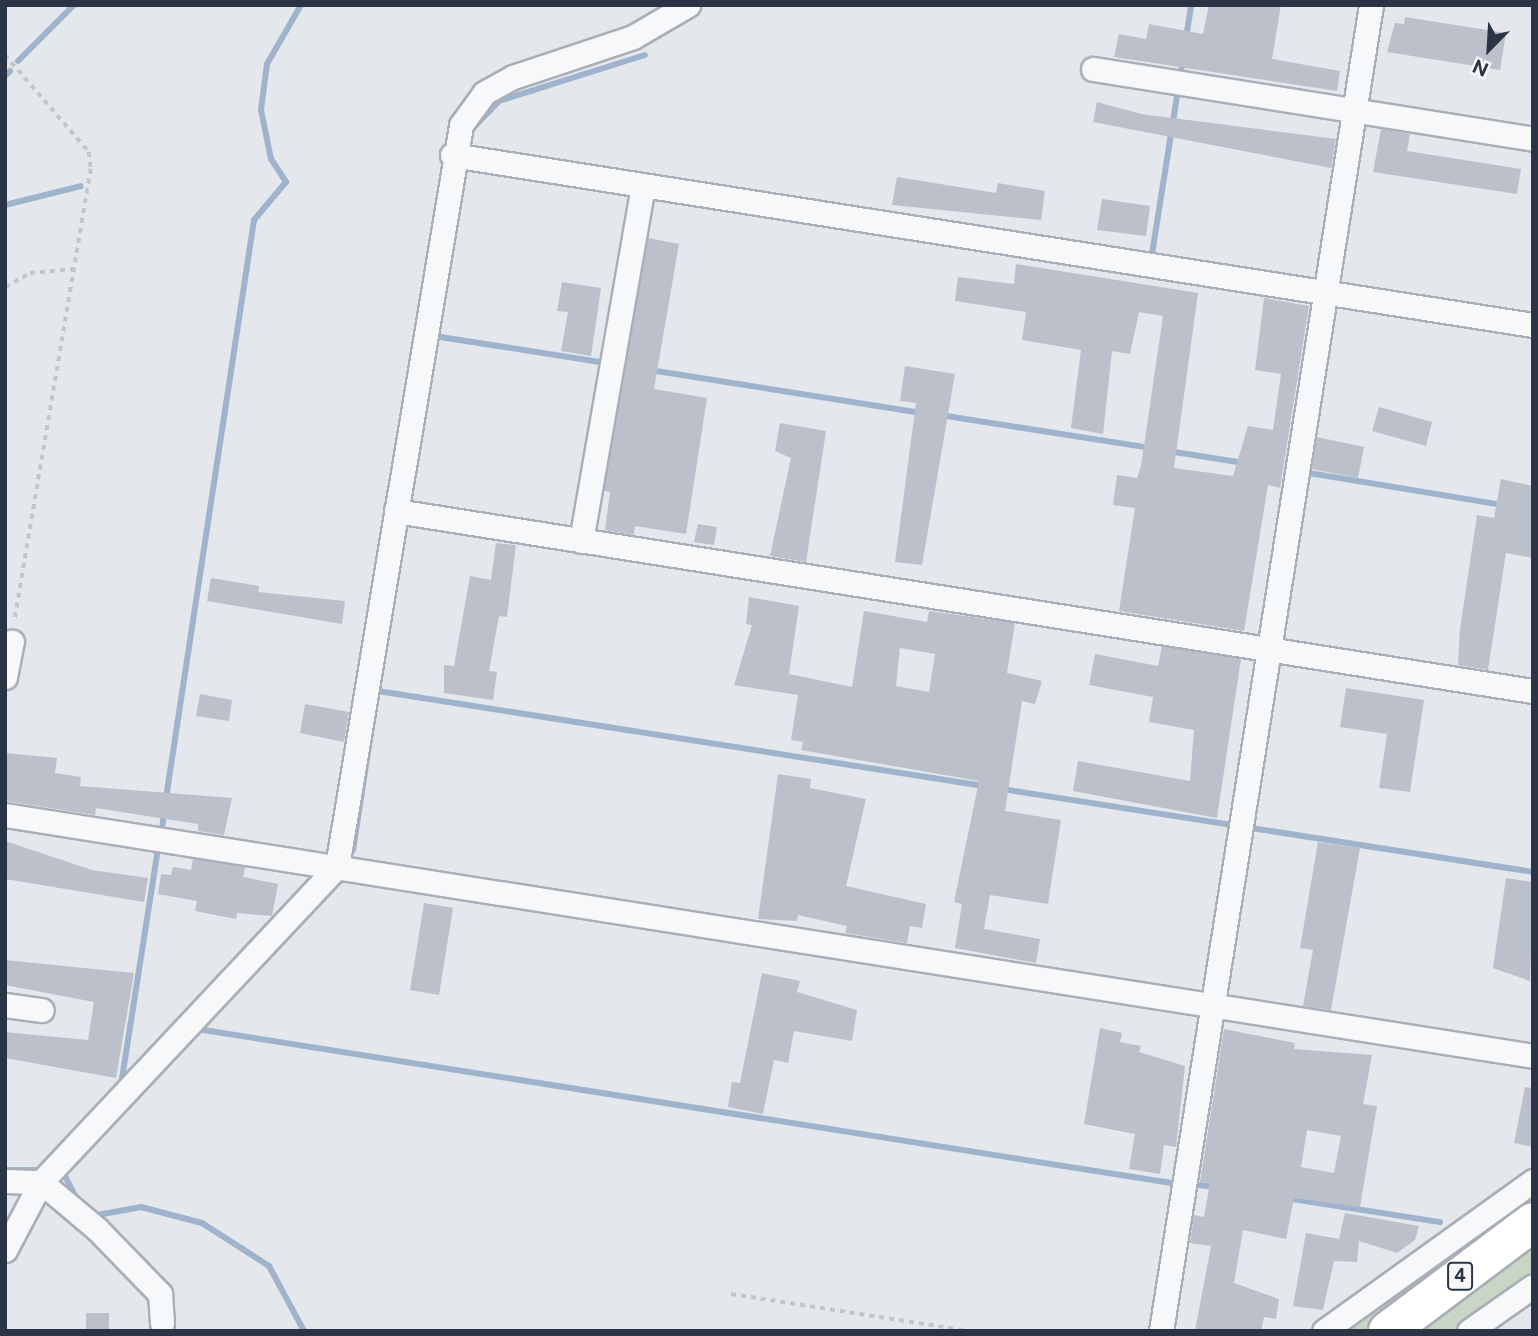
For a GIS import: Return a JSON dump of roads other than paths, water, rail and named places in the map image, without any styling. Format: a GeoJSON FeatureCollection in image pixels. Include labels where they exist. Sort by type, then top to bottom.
{"type":"FeatureCollection","features":[{"type":"Feature","properties":{"kind":"highway","name":"4"},"geometry":{"type":"LineString","coordinates":[[1388,1331],[1533,1222]]}},
{"type":"Feature","properties":{"kind":"street"},"geometry":{"type":"LineString","coordinates":[[5,1250],[41,1182],[337,867],[452,155],[461,125],[484,93],[513,77],[633,37],[688,5]]}},
{"type":"Feature","properties":{"kind":"street"},"geometry":{"type":"LineString","coordinates":[[1161,1331],[1371,5]]}},
{"type":"Feature","properties":{"kind":"street"},"geometry":{"type":"LineString","coordinates":[[1093,69],[1533,139]]}},
{"type":"Feature","properties":{"kind":"street"},"geometry":{"type":"LineString","coordinates":[[452,155],[1533,326]]}},
{"type":"Feature","properties":{"kind":"street"},"geometry":{"type":"LineString","coordinates":[[581,541],[643,185]]}},
{"type":"Feature","properties":{"kind":"street"},"geometry":{"type":"LineString","coordinates":[[396,511],[1533,691]]}},
{"type":"Feature","properties":{"kind":"street"},"geometry":{"type":"LineString","coordinates":[[5,677],[12,642]]}},
{"type":"Feature","properties":{"kind":"street"},"geometry":{"type":"LineString","coordinates":[[5,815],[1533,1056]]}},
{"type":"Feature","properties":{"kind":"street"},"geometry":{"type":"LineString","coordinates":[[5,1005],[42,1010]]}},
{"type":"Feature","properties":{"kind":"street"},"geometry":{"type":"LineString","coordinates":[[5,1181],[41,1182],[160,1294],[162,1323]]}},
{"type":"Feature","properties":{"kind":"street"},"geometry":{"type":"LineString","coordinates":[[1324,1331],[1533,1181]]}},
{"type":"Feature","properties":{"kind":"street"},"geometry":{"type":"LineString","coordinates":[[1469,1331],[1533,1286]]}},
{"type":"Feature","properties":{"kind":"waterway"},"geometry":{"type":"LineString","coordinates":[[18,61],[74,5]]}},
{"type":"Feature","properties":{"kind":"waterway"},"geometry":{"type":"LineString","coordinates":[[166,798],[254,220],[286,182],[271,159],[261,110],[267,64],[301,5]]}},
{"type":"Feature","properties":{"kind":"waterway"},"geometry":{"type":"LineString","coordinates":[[1186,38],[1191,5]]}},
{"type":"Feature","properties":{"kind":"waterway"},"geometry":{"type":"LineString","coordinates":[[476,125],[499,101],[645,55]]}},
{"type":"Feature","properties":{"kind":"waterway"},"geometry":{"type":"LineString","coordinates":[[1152,254],[1183,59]]}},
{"type":"Feature","properties":{"kind":"waterway"},"geometry":{"type":"LineString","coordinates":[[5,76],[10,71]]}},
{"type":"Feature","properties":{"kind":"waterway"},"geometry":{"type":"LineString","coordinates":[[5,205],[81,186]]}},
{"type":"Feature","properties":{"kind":"waterway"},"geometry":{"type":"LineString","coordinates":[[434,336],[632,367]]}},
{"type":"Feature","properties":{"kind":"waterway"},"geometry":{"type":"LineString","coordinates":[[650,370],[922,413]]}},
{"type":"Feature","properties":{"kind":"waterway"},"geometry":{"type":"LineString","coordinates":[[940,415],[1151,448]]}},
{"type":"Feature","properties":{"kind":"waterway"},"geometry":{"type":"LineString","coordinates":[[1168,451],[1244,463]]}},
{"type":"Feature","properties":{"kind":"waterway"},"geometry":{"type":"LineString","coordinates":[[1303,472],[1503,505]]}},
{"type":"Feature","properties":{"kind":"waterway"},"geometry":{"type":"LineString","coordinates":[[378,691],[984,786]]}},
{"type":"Feature","properties":{"kind":"waterway"},"geometry":{"type":"LineString","coordinates":[[353,850],[377,693]]}},
{"type":"Feature","properties":{"kind":"waterway"},"geometry":{"type":"LineString","coordinates":[[1002,789],[1533,872]]}},
{"type":"Feature","properties":{"kind":"waterway"},"geometry":{"type":"LineString","coordinates":[[162,829],[164,812]]}},
{"type":"Feature","properties":{"kind":"waterway"},"geometry":{"type":"LineString","coordinates":[[121,1085],[158,848]]}},
{"type":"Feature","properties":{"kind":"waterway"},"geometry":{"type":"LineString","coordinates":[[197,1029],[1178,1184]]}},
{"type":"Feature","properties":{"kind":"waterway"},"geometry":{"type":"LineString","coordinates":[[5,1170],[38,1170]]}},
{"type":"Feature","properties":{"kind":"waterway"},"geometry":{"type":"LineString","coordinates":[[63,1172],[78,1202]]}},
{"type":"Feature","properties":{"kind":"waterway"},"geometry":{"type":"LineString","coordinates":[[1189,1184],[1217,1187]]}},
{"type":"Feature","properties":{"kind":"waterway"},"geometry":{"type":"LineString","coordinates":[[1286,1198],[1440,1222]]}},
{"type":"Feature","properties":{"kind":"waterway"},"geometry":{"type":"LineString","coordinates":[[92,1216],[141,1207],[202,1223],[269,1266],[304,1331]]}}]}
